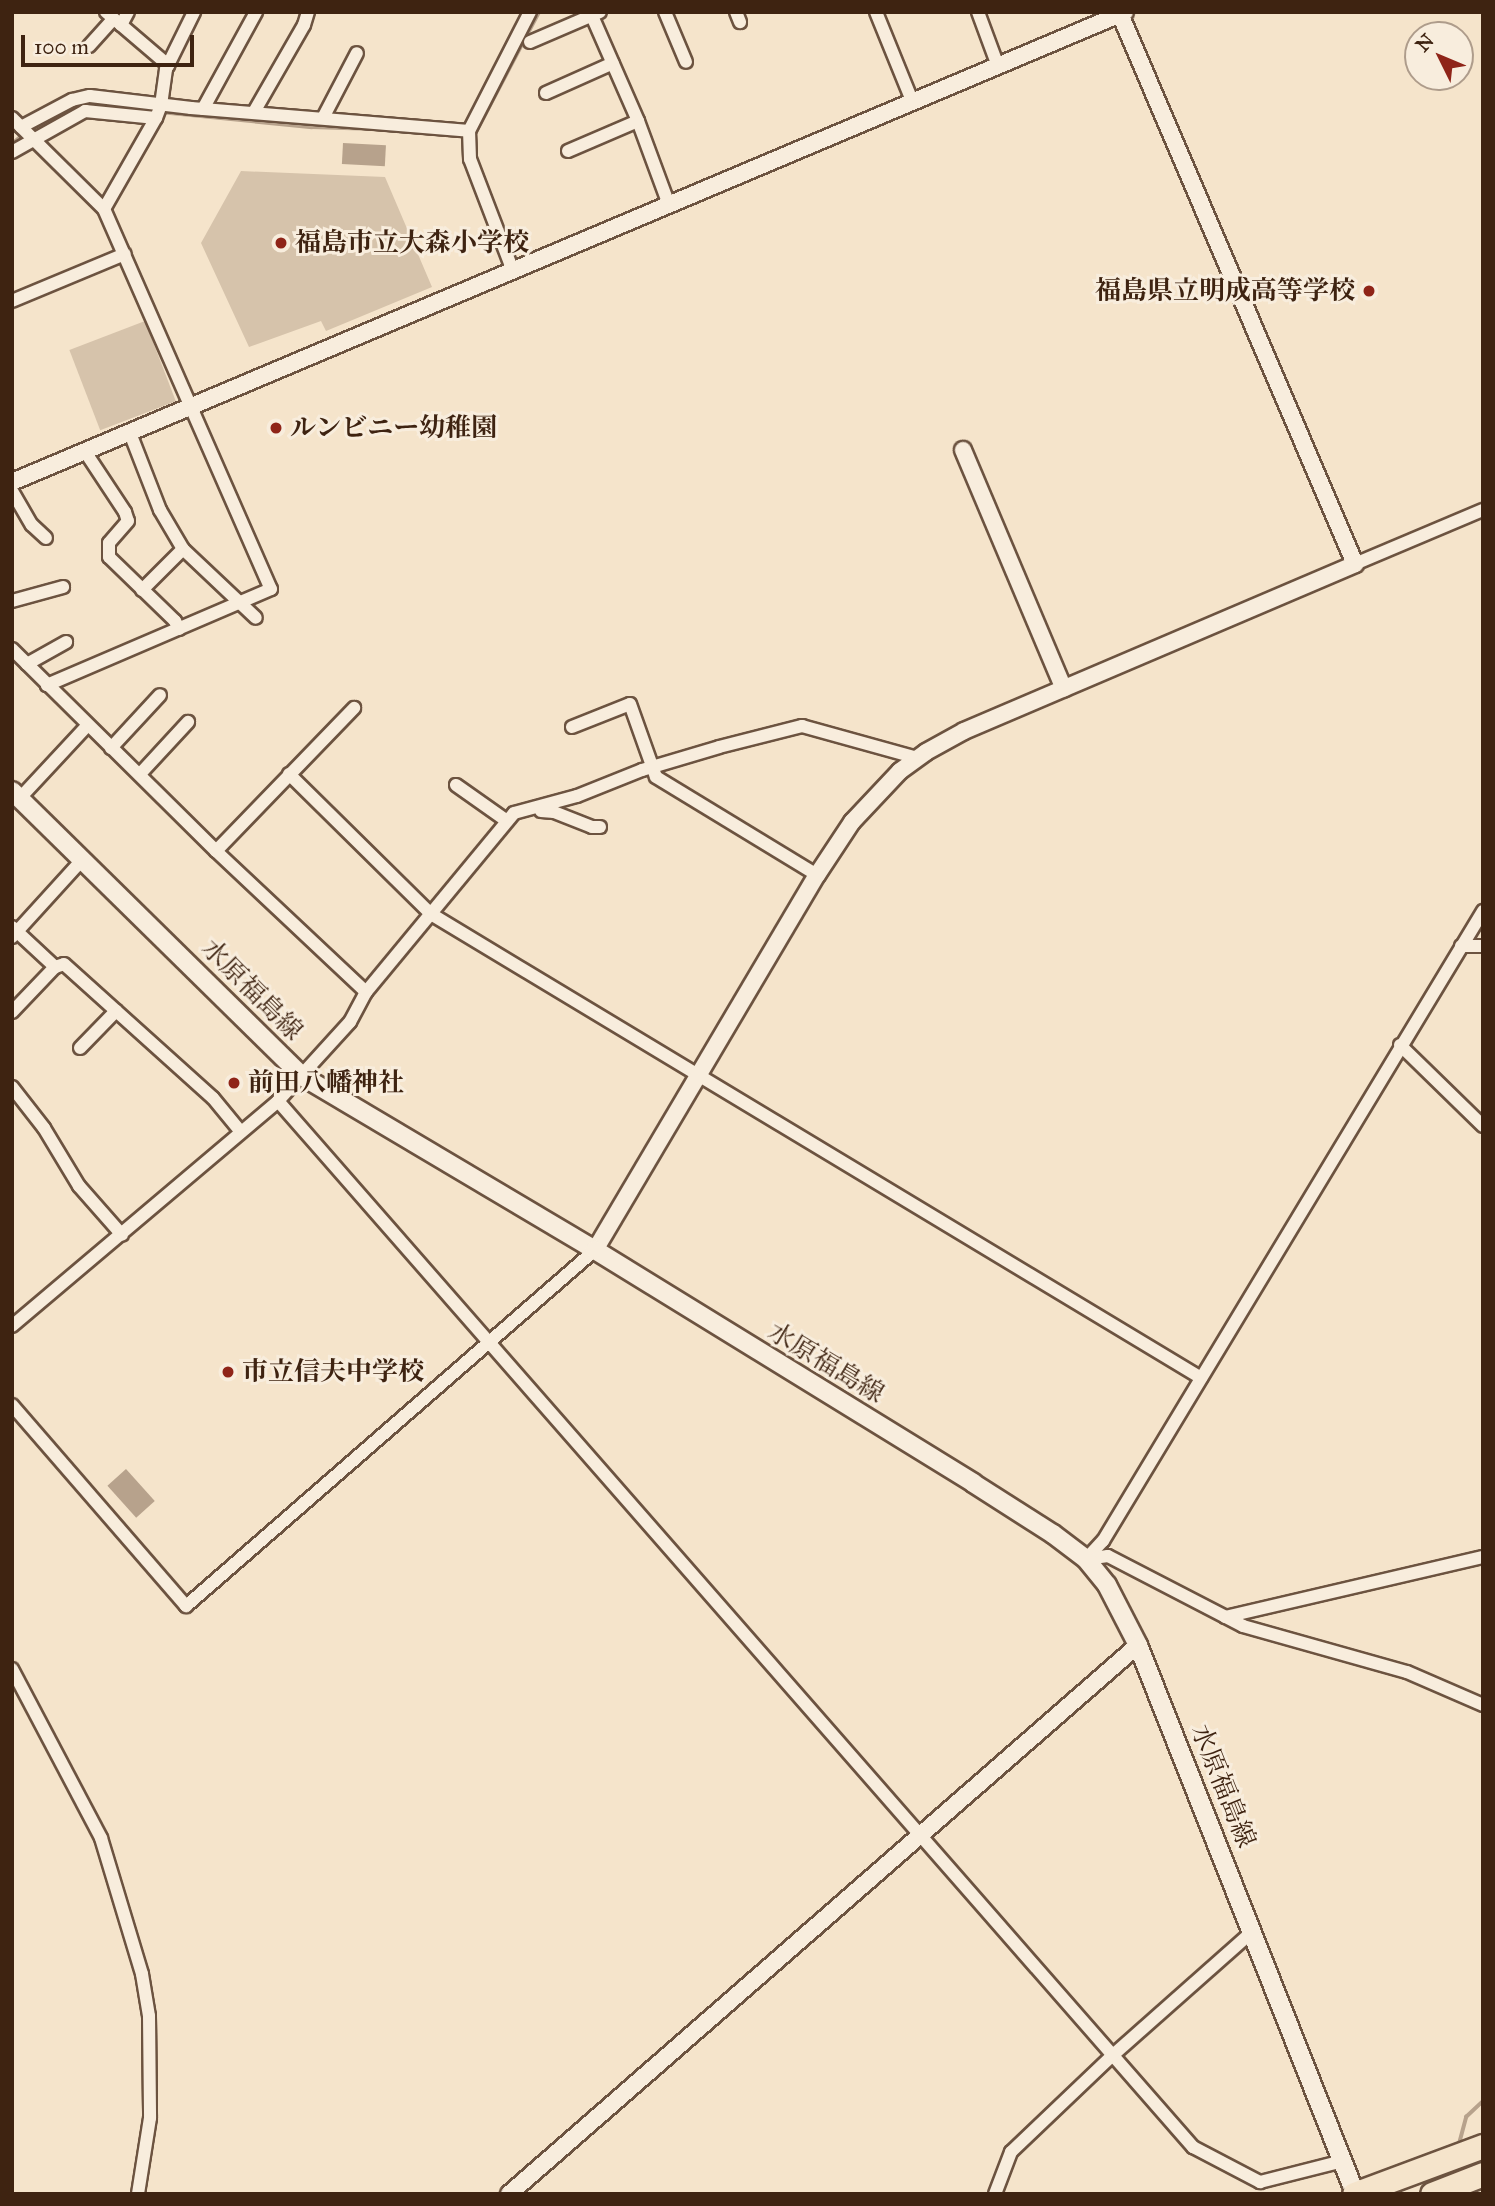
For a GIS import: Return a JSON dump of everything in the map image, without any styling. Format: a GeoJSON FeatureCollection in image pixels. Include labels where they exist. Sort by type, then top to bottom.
{"type":"FeatureCollection","features":[{"type":"Feature","properties":{"kind":"highway"},"geometry":{"type":"LineString","coordinates":[[1352,2188],[1378,2186],[1473,2150]]}},
{"type":"Feature","properties":{"kind":"highway"},"geometry":{"type":"LineString","coordinates":[[1432,2194],[1483,2174]]}},
{"type":"Feature","properties":{"kind":"main road","name":"水原福島線"},"geometry":{"type":"LineString","coordinates":[[16,794],[302,1076],[595,1250],[973,1483],[1053,1534],[1086,1559],[1107,1585],[1138,1645],[1352,2188]]}},
{"type":"Feature","properties":{"kind":"street"},"geometry":{"type":"LineString","coordinates":[[89,46],[114,19],[128,12]]}},
{"type":"Feature","properties":{"kind":"street"},"geometry":{"type":"LineString","coordinates":[[104,209],[158,111],[168,65],[194,12]]}},
{"type":"Feature","properties":{"kind":"street"},"geometry":{"type":"LineString","coordinates":[[204,109],[256,12]]}},
{"type":"Feature","properties":{"kind":"street"},"geometry":{"type":"LineString","coordinates":[[254,112],[304,25],[307,12]]}},
{"type":"Feature","properties":{"kind":"street"},"geometry":{"type":"LineString","coordinates":[[513,271],[470,159],[469,131],[530,12]]}},
{"type":"Feature","properties":{"kind":"street"},"geometry":{"type":"LineString","coordinates":[[664,12],[686,62]]}},
{"type":"Feature","properties":{"kind":"street"},"geometry":{"type":"LineString","coordinates":[[876,12],[913,103]]}},
{"type":"Feature","properties":{"kind":"street"},"geometry":{"type":"LineString","coordinates":[[978,12],[998,66]]}},
{"type":"Feature","properties":{"kind":"street"},"geometry":{"type":"LineString","coordinates":[[12,482],[1122,13],[1355,564]]}},
{"type":"Feature","properties":{"kind":"street"},"geometry":{"type":"LineString","coordinates":[[530,42],[596,14],[669,205]]}},
{"type":"Feature","properties":{"kind":"street"},"geometry":{"type":"LineString","coordinates":[[114,19],[168,65]]}},
{"type":"Feature","properties":{"kind":"street"},"geometry":{"type":"LineString","coordinates":[[323,118],[357,53]]}},
{"type":"Feature","properties":{"kind":"street"},"geometry":{"type":"LineString","coordinates":[[546,93],[613,63]]}},
{"type":"Feature","properties":{"kind":"street"},"geometry":{"type":"LineString","coordinates":[[12,152],[24,130],[83,96],[158,111]]}},
{"type":"Feature","properties":{"kind":"street"},"geometry":{"type":"LineString","coordinates":[[24,130],[85,111],[204,109],[469,131]]}},
{"type":"Feature","properties":{"kind":"street"},"geometry":{"type":"LineString","coordinates":[[568,151],[638,121]]}},
{"type":"Feature","properties":{"kind":"street"},"geometry":{"type":"LineString","coordinates":[[24,130],[104,209],[271,589],[47,685]]}},
{"type":"Feature","properties":{"kind":"street"},"geometry":{"type":"LineString","coordinates":[[12,301],[125,254]]}},
{"type":"Feature","properties":{"kind":"street"},"geometry":{"type":"LineString","coordinates":[[130,433],[160,510],[183,549],[256,618]]}},
{"type":"Feature","properties":{"kind":"street"},"geometry":{"type":"LineString","coordinates":[[963,450],[1064,689]]}},
{"type":"Feature","properties":{"kind":"street"},"geometry":{"type":"LineString","coordinates":[[86,453],[128,521],[109,543],[109,557],[175,621],[179,629]]}},
{"type":"Feature","properties":{"kind":"street"},"geometry":{"type":"LineString","coordinates":[[12,491],[32,525],[46,538]]}},
{"type":"Feature","properties":{"kind":"street"},"geometry":{"type":"LineString","coordinates":[[12,1405],[186,1606],[595,1250],[696,1075],[817,875],[868,802],[917,758],[964,731],[1483,510]]}},
{"type":"Feature","properties":{"kind":"street"},"geometry":{"type":"LineString","coordinates":[[142,590],[183,549]]}},
{"type":"Feature","properties":{"kind":"street"},"geometry":{"type":"LineString","coordinates":[[12,601],[63,587]]}},
{"type":"Feature","properties":{"kind":"street"},"geometry":{"type":"LineString","coordinates":[[27,664],[66,642]]}},
{"type":"Feature","properties":{"kind":"street"},"geometry":{"type":"LineString","coordinates":[[12,649],[216,851],[366,992]]}},
{"type":"Feature","properties":{"kind":"street"},"geometry":{"type":"LineString","coordinates":[[111,748],[160,695]]}},
{"type":"Feature","properties":{"kind":"street"},"geometry":{"type":"LineString","coordinates":[[572,727],[630,704],[656,777],[817,875]]}},
{"type":"Feature","properties":{"kind":"street"},"geometry":{"type":"LineString","coordinates":[[216,851],[354,708]]}},
{"type":"Feature","properties":{"kind":"street"},"geometry":{"type":"LineString","coordinates":[[140,774],[188,722]]}},
{"type":"Feature","properties":{"kind":"street"},"geometry":{"type":"LineString","coordinates":[[16,794],[87,726]]}},
{"type":"Feature","properties":{"kind":"street"},"geometry":{"type":"LineString","coordinates":[[12,1326],[278,1101],[302,1076],[307,1066],[350,1022],[366,992],[517,811],[538,808],[651,767],[802,726],[917,758]]}},
{"type":"Feature","properties":{"kind":"street"},"geometry":{"type":"LineString","coordinates":[[289,774],[431,914],[1201,1378]]}},
{"type":"Feature","properties":{"kind":"street"},"geometry":{"type":"LineString","coordinates":[[456,785],[507,821]]}},
{"type":"Feature","properties":{"kind":"street"},"geometry":{"type":"LineString","coordinates":[[538,808],[592,827],[600,827]]}},
{"type":"Feature","properties":{"kind":"street"},"geometry":{"type":"LineString","coordinates":[[55,967],[14,931],[82,860]]}},
{"type":"Feature","properties":{"kind":"street"},"geometry":{"type":"LineString","coordinates":[[1086,1559],[1103,1541],[1483,911]]}},
{"type":"Feature","properties":{"kind":"street"},"geometry":{"type":"LineString","coordinates":[[1461,946],[1483,946]]}},
{"type":"Feature","properties":{"kind":"street"},"geometry":{"type":"LineString","coordinates":[[12,1012],[55,967],[64,964],[213,1098],[241,1132]]}},
{"type":"Feature","properties":{"kind":"street"},"geometry":{"type":"LineString","coordinates":[[80,1048],[116,1011]]}},
{"type":"Feature","properties":{"kind":"street"},"geometry":{"type":"LineString","coordinates":[[1400,1045],[1483,1126]]}},
{"type":"Feature","properties":{"kind":"street"},"geometry":{"type":"LineString","coordinates":[[12,1087],[44,1128],[79,1186],[122,1235]]}},
{"type":"Feature","properties":{"kind":"street"},"geometry":{"type":"LineString","coordinates":[[278,1101],[488,1344],[1194,2147],[1260,2182],[1343,2161]]}},
{"type":"Feature","properties":{"kind":"street"},"geometry":{"type":"LineString","coordinates":[[1086,1559],[1108,1556],[1225,1618],[1407,1672],[1483,1705]]}},
{"type":"Feature","properties":{"kind":"street"},"geometry":{"type":"LineString","coordinates":[[1225,1618],[1483,1557]]}},
{"type":"Feature","properties":{"kind":"street"},"geometry":{"type":"LineString","coordinates":[[509,2194],[1138,1645]]}},
{"type":"Feature","properties":{"kind":"street"},"geometry":{"type":"LineString","coordinates":[[12,1669],[101,1838],[142,1974],[149,2015],[150,2118],[138,2194]]}},
{"type":"Feature","properties":{"kind":"street"},"geometry":{"type":"LineString","coordinates":[[995,2194],[1011,2152],[1113,2055],[1252,1931]]}},
{"type":"Feature","properties":{"kind":"shaded area"},"geometry":{"type":"Polygon","coordinates":[[[343,143],[386,145],[385,166],[342,164],[343,143]]]}},
{"type":"Feature","properties":{"kind":"shaded area"},"geometry":{"type":"Polygon","coordinates":[[[241,171],[385,177],[432,287],[326,331],[321,321],[249,347],[201,243],[241,171]]]}},
{"type":"Feature","properties":{"kind":"shaded area"},"geometry":{"type":"Polygon","coordinates":[[[145,321],[176,401],[100,430],[69,350],[145,321]]]}},
{"type":"Feature","properties":{"kind":"shaded area"},"geometry":{"type":"Polygon","coordinates":[[[126,1469],[155,1501],[136,1518],[107,1486],[126,1469]]]}},
{"type":"Feature","properties":{"kind":"waterway"},"geometry":{"type":"LineString","coordinates":[[474,136],[539,12]]}},
{"type":"Feature","properties":{"kind":"waterway"},"geometry":{"type":"LineString","coordinates":[[55,116],[70,108],[90,105],[312,127],[376,129]]}},
{"type":"Feature","properties":{"kind":"waterway"},"geometry":{"type":"LineString","coordinates":[[12,144],[24,134]]}},
{"type":"Feature","properties":{"kind":"waterway"},"geometry":{"type":"LineString","coordinates":[[1459,2144],[1466,2117],[1483,2101]]}},
{"type":"Feature","properties":{"kind":"place","name":"福島市立大森小学校"},"geometry":{"type":"Point","coordinates":[281,243]}},
{"type":"Feature","properties":{"kind":"place","name":"福島県立明成高等学校"},"geometry":{"type":"Point","coordinates":[1369,291]}},
{"type":"Feature","properties":{"kind":"place","name":"ルンビニー幼稚園"},"geometry":{"type":"Point","coordinates":[276,428]}},
{"type":"Feature","properties":{"kind":"place","name":"前田八幡神社"},"geometry":{"type":"Point","coordinates":[234,1083]}},
{"type":"Feature","properties":{"kind":"place","name":"市立信夫中学校"},"geometry":{"type":"Point","coordinates":[228,1372]}}]}
